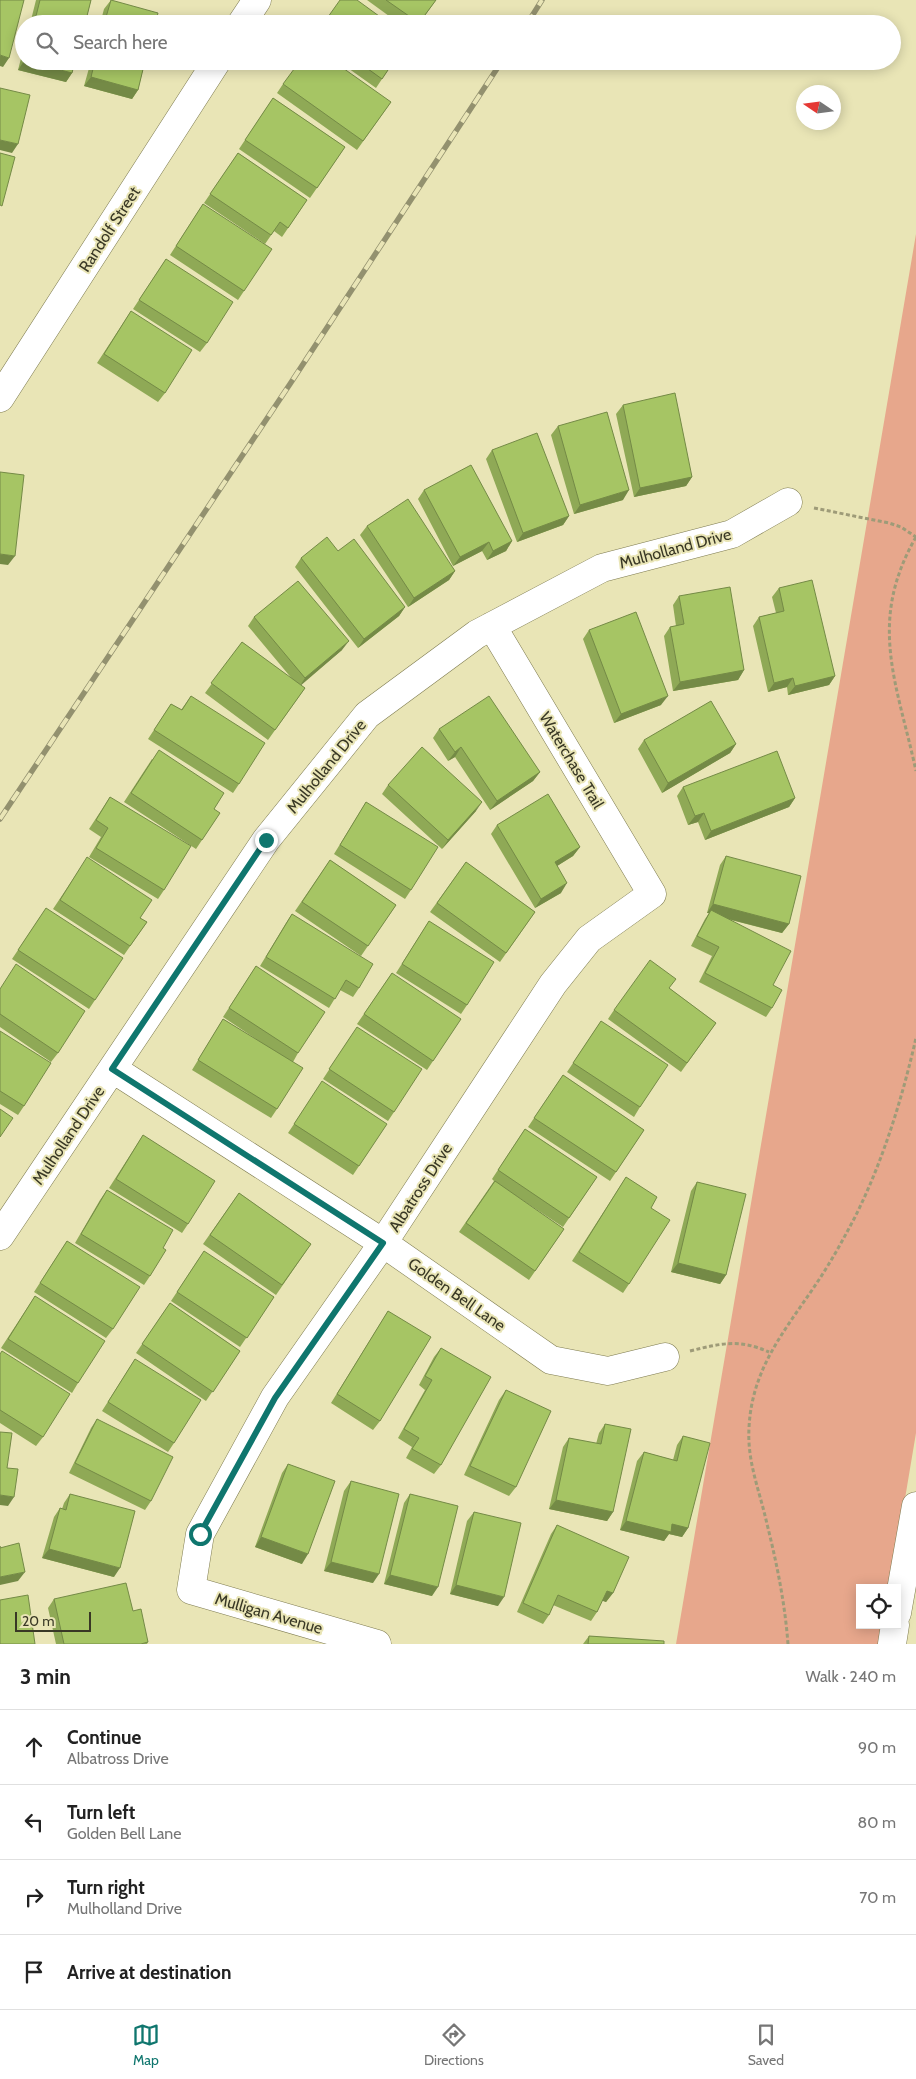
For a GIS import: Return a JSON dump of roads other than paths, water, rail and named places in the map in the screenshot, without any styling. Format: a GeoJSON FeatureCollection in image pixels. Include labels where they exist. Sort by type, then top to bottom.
{"type":"FeatureCollection","features":[{"type":"Feature","properties":{"kind":"street"},"geometry":{"type":"LineString","coordinates":[[246,15],[255,0]]}},
{"type":"Feature","properties":{"kind":"street","name":"Randolf Street"},"geometry":{"type":"LineString","coordinates":[[0,398],[211,70]]}},
{"type":"Feature","properties":{"kind":"street","name":"Mulholland Drive"},"geometry":{"type":"LineString","coordinates":[[0,1236],[266,840],[367,715],[477,634],[602,568],[732,534],[788,502]]}},
{"type":"Feature","properties":{"kind":"street","name":"Waterchase Trail"},"geometry":{"type":"LineString","coordinates":[[492,626],[652,894]]}},
{"type":"Feature","properties":{"kind":"street","name":"Albatross Drive"},"geometry":{"type":"LineString","coordinates":[[191,1590],[200,1534],[270,1406],[383,1243],[553,984],[589,938],[652,894]]}},
{"type":"Feature","properties":{"kind":"street","name":"Golden Bell Lane"},"geometry":{"type":"LineString","coordinates":[[112,1069],[383,1243],[551,1360],[608,1371],[665,1357]]}},
{"type":"Feature","properties":{"kind":"street"},"geometry":{"type":"LineString","coordinates":[[901,1591],[916,1506]]}},
{"type":"Feature","properties":{"kind":"street","name":"Mulligan Avenue"},"geometry":{"type":"LineString","coordinates":[[191,1590],[377,1644]]}},
{"type":"Feature","properties":{"kind":"street"},"geometry":{"type":"LineString","coordinates":[[892,1644],[894,1629]]}},
{"type":"Feature","properties":{"kind":"railway"},"geometry":{"type":"LineString","coordinates":[[533,15],[542,0]]}},
{"type":"Feature","properties":{"kind":"railway"},"geometry":{"type":"LineString","coordinates":[[0,819],[290,384],[496,70]]}}]}
